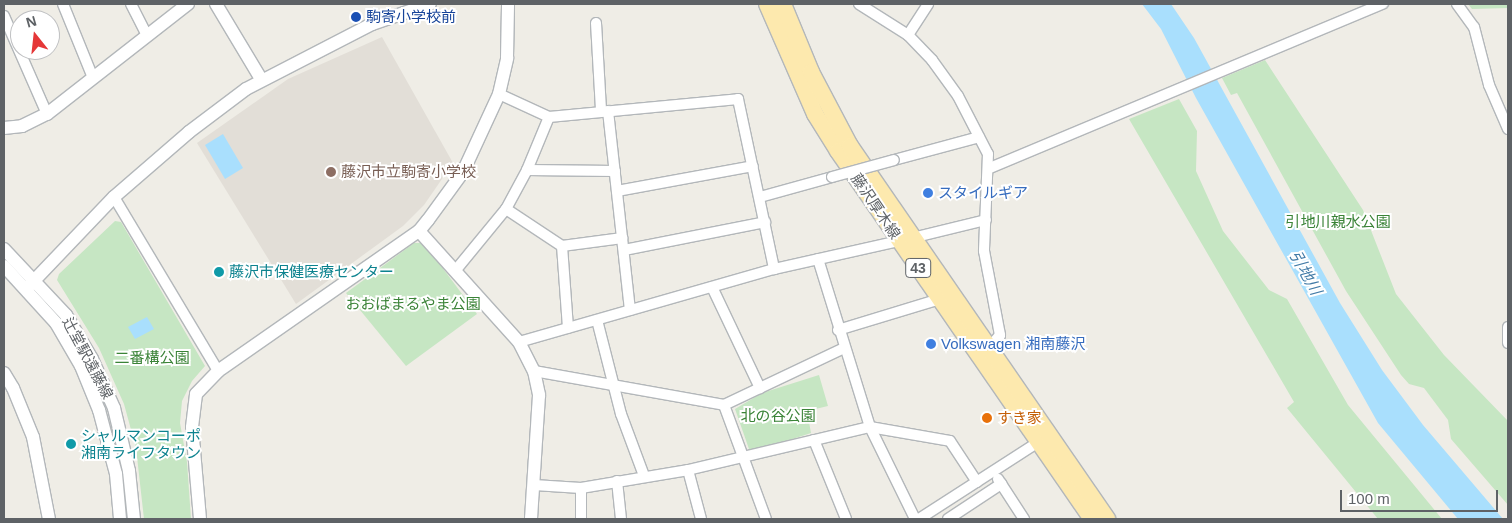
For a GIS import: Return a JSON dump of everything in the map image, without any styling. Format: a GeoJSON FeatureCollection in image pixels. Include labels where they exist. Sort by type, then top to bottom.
{"type":"FeatureCollection","features":[{"type":"Feature","properties":{"kind":"main road","name":"藤沢厚木線"},"geometry":{"type":"LineString","coordinates":[[766,4],[815,114],[906,239],[984,353],[1107,519]]}},
{"type":"Feature","properties":{"kind":"main road","name":"藤沢厚木線"},"geometry":{"type":"LineString","coordinates":[[783,4],[796,38],[828,106],[940,299],[984,353],[1037,443],[1092,519]]}},
{"type":"Feature","properties":{"kind":"street"},"geometry":{"type":"LineString","coordinates":[[63,4],[93,78]]}},
{"type":"Feature","properties":{"kind":"street"},"geometry":{"type":"LineString","coordinates":[[131,4],[147,35]]}},
{"type":"Feature","properties":{"kind":"street"},"geometry":{"type":"LineString","coordinates":[[4,128],[22,126],[47,114],[188,4]]}},
{"type":"Feature","properties":{"kind":"street"},"geometry":{"type":"LineString","coordinates":[[216,4],[261,79]]}},
{"type":"Feature","properties":{"kind":"street"},"geometry":{"type":"LineString","coordinates":[[31,283],[114,197],[189,132],[261,79],[372,24],[430,4]]}},
{"type":"Feature","properties":{"kind":"street"},"geometry":{"type":"LineString","coordinates":[[200,519],[192,427],[196,394],[218,371],[419,231],[462,172],[499,94],[507,58],[508,4]]}},
{"type":"Feature","properties":{"kind":"street"},"geometry":{"type":"LineString","coordinates":[[859,4],[908,35],[942,74],[980,137],[988,154],[990,168],[986,220],[986,270],[1000,335],[984,353]]}},
{"type":"Feature","properties":{"kind":"street"},"geometry":{"type":"LineString","coordinates":[[908,35],[928,4]]}},
{"type":"Feature","properties":{"kind":"street"},"geometry":{"type":"LineString","coordinates":[[990,168],[1183,90],[1383,4]]}},
{"type":"Feature","properties":{"kind":"street"},"geometry":{"type":"LineString","coordinates":[[1457,4],[1474,28],[1489,85],[1508,129]]}},
{"type":"Feature","properties":{"kind":"street"},"geometry":{"type":"LineString","coordinates":[[4,16],[47,114]]}},
{"type":"Feature","properties":{"kind":"street"},"geometry":{"type":"LineString","coordinates":[[596,23],[630,310]]}},
{"type":"Feature","properties":{"kind":"street"},"geometry":{"type":"LineString","coordinates":[[499,94],[549,117],[738,99],[774,269]]}},
{"type":"Feature","properties":{"kind":"street"},"geometry":{"type":"LineString","coordinates":[[455,271],[506,209],[527,170],[549,117]]}},
{"type":"Feature","properties":{"kind":"street"},"geometry":{"type":"LineString","coordinates":[[760,197],[980,137]]}},
{"type":"Feature","properties":{"kind":"street"},"geometry":{"type":"LineString","coordinates":[[617,191],[753,166]]}},
{"type":"Feature","properties":{"kind":"street"},"geometry":{"type":"LineString","coordinates":[[527,170],[615,171]]}},
{"type":"Feature","properties":{"kind":"street"},"geometry":{"type":"LineString","coordinates":[[114,197],[218,371]]}},
{"type":"Feature","properties":{"kind":"street"},"geometry":{"type":"LineString","coordinates":[[506,209],[562,246],[622,238]]}},
{"type":"Feature","properties":{"kind":"street"},"geometry":{"type":"LineString","coordinates":[[519,342],[774,269],[986,220]]}},
{"type":"Feature","properties":{"kind":"street"},"geometry":{"type":"LineString","coordinates":[[624,250],[765,222]]}},
{"type":"Feature","properties":{"kind":"street"},"geometry":{"type":"LineString","coordinates":[[419,231],[519,342],[534,371],[539,394],[531,519]]}},
{"type":"Feature","properties":{"kind":"street"},"geometry":{"type":"LineString","coordinates":[[562,246],[568,328]]}},
{"type":"Feature","properties":{"kind":"street","name":"辻堂駅遠藤線"},"geometry":{"type":"LineString","coordinates":[[4,249],[31,283],[56,322],[77,359],[99,410],[116,474],[120,519]]}},
{"type":"Feature","properties":{"kind":"street"},"geometry":{"type":"LineString","coordinates":[[818,260],[838,330],[870,427],[914,519]]}},
{"type":"Feature","properties":{"kind":"street","name":"辻堂駅遠藤線"},"geometry":{"type":"LineString","coordinates":[[4,266],[31,283],[66,315],[92,359],[114,408],[129,471],[134,519]]}},
{"type":"Feature","properties":{"kind":"street"},"geometry":{"type":"LineString","coordinates":[[712,287],[760,388]]}},
{"type":"Feature","properties":{"kind":"street"},"geometry":{"type":"LineString","coordinates":[[838,330],[940,299]]}},
{"type":"Feature","properties":{"kind":"street"},"geometry":{"type":"LineString","coordinates":[[597,320],[613,384],[644,476]]}},
{"type":"Feature","properties":{"kind":"street"},"geometry":{"type":"LineString","coordinates":[[1508,327],[1508,343]]}},
{"type":"Feature","properties":{"kind":"street"},"geometry":{"type":"LineString","coordinates":[[534,371],[724,405],[844,348]]}},
{"type":"Feature","properties":{"kind":"street"},"geometry":{"type":"LineString","coordinates":[[4,373],[13,388],[33,437],[49,519]]}},
{"type":"Feature","properties":{"kind":"street"},"geometry":{"type":"LineString","coordinates":[[724,405],[766,519]]}},
{"type":"Feature","properties":{"kind":"street"},"geometry":{"type":"LineString","coordinates":[[534,486],[581,488],[688,470],[745,459],[870,427],[950,441],[977,482]]}},
{"type":"Feature","properties":{"kind":"street"},"geometry":{"type":"LineString","coordinates":[[814,440],[846,519]]}},
{"type":"Feature","properties":{"kind":"street"},"geometry":{"type":"LineString","coordinates":[[919,519],[1037,443]]}},
{"type":"Feature","properties":{"kind":"street"},"geometry":{"type":"LineString","coordinates":[[688,470],[702,519]]}},
{"type":"Feature","properties":{"kind":"street"},"geometry":{"type":"LineString","coordinates":[[994,472],[1024,519]]}},
{"type":"Feature","properties":{"kind":"street"},"geometry":{"type":"LineString","coordinates":[[617,481],[621,519]]}},
{"type":"Feature","properties":{"kind":"street"},"geometry":{"type":"LineString","coordinates":[[949,519],[1002,484]]}},
{"type":"Feature","properties":{"kind":"street"},"geometry":{"type":"LineString","coordinates":[[581,488],[581,519]]}},
{"type":"Feature","properties":{"kind":"shaded area","name":"藤沢市立駒寄小学校"},"geometry":{"type":"Polygon","coordinates":[[[382,37],[453,163],[424,205],[403,226],[296,304],[197,143],[288,79],[382,37]]]}},
{"type":"Feature","properties":{"kind":"green space"},"geometry":{"type":"Polygon","coordinates":[[[1468,4],[1508,4],[1508,8],[1472,9],[1468,4]]]}},
{"type":"Feature","properties":{"kind":"green space","name":"引地川親水公園"},"geometry":{"type":"Polygon","coordinates":[[[1265,60],[1363,210],[1396,294],[1444,355],[1508,421],[1508,505],[1451,439],[1448,420],[1424,388],[1409,384],[1401,375],[1346,291],[1237,93],[1231,95],[1222,78],[1265,60]]]}},
{"type":"Feature","properties":{"kind":"green space"},"geometry":{"type":"Polygon","coordinates":[[[1179,99],[1197,131],[1196,171],[1223,231],[1269,290],[1287,299],[1348,405],[1442,519],[1378,519],[1287,408],[1294,402],[1129,119],[1179,99]]]}},
{"type":"Feature","properties":{"kind":"green space","name":"二番構公園"},"geometry":{"type":"Polygon","coordinates":[[[115,221],[121,222],[205,366],[192,381],[182,401],[180,423],[187,462],[191,519],[144,519],[136,448],[124,404],[99,348],[57,280],[59,274],[115,221]]]}},
{"type":"Feature","properties":{"kind":"green space","name":"おおばまるやま公園"},"geometry":{"type":"Polygon","coordinates":[[[414,243],[424,243],[477,314],[406,366],[346,293],[414,243]]]}},
{"type":"Feature","properties":{"kind":"green space","name":"北の谷公園"},"geometry":{"type":"Polygon","coordinates":[[[819,375],[828,406],[807,411],[811,433],[756,451],[749,449],[735,409],[762,393],[819,375]]]}},
{"type":"Feature","properties":{"kind":"water","name":"引地川"},"geometry":{"type":"Polygon","coordinates":[[[1142,4],[1171,4],[1194,38],[1340,303],[1382,370],[1423,425],[1503,519],[1458,519],[1378,423],[1196,98],[1161,29],[1142,4]]]}},
{"type":"Feature","properties":{"kind":"water"},"geometry":{"type":"Polygon","coordinates":[[[223,134],[243,168],[225,179],[205,145],[223,134]]]}},
{"type":"Feature","properties":{"kind":"water"},"geometry":{"type":"Polygon","coordinates":[[[147,317],[154,329],[135,339],[128,327],[147,317]]]}},
{"type":"Feature","properties":{"kind":"place","name":"駒寄小学校前"},"geometry":{"type":"Point","coordinates":[356,17]}},
{"type":"Feature","properties":{"kind":"place","name":"藤沢市立駒寄小学校"},"geometry":{"type":"Point","coordinates":[331,172]}},
{"type":"Feature","properties":{"kind":"place","name":"スタイルギア"},"geometry":{"type":"Point","coordinates":[928,193]}},
{"type":"Feature","properties":{"kind":"place","name":"藤沢市保健医療センター"},"geometry":{"type":"Point","coordinates":[219,272]}},
{"type":"Feature","properties":{"kind":"place","name":"Volkswagen 湘南藤沢"},"geometry":{"type":"Point","coordinates":[931,344]}},
{"type":"Feature","properties":{"kind":"place","name":"すき家"},"geometry":{"type":"Point","coordinates":[987,418]}},
{"type":"Feature","properties":{"kind":"place","name":"シャルマンコーポ 湘南ライフタウン"},"geometry":{"type":"Point","coordinates":[71,444]}}]}
